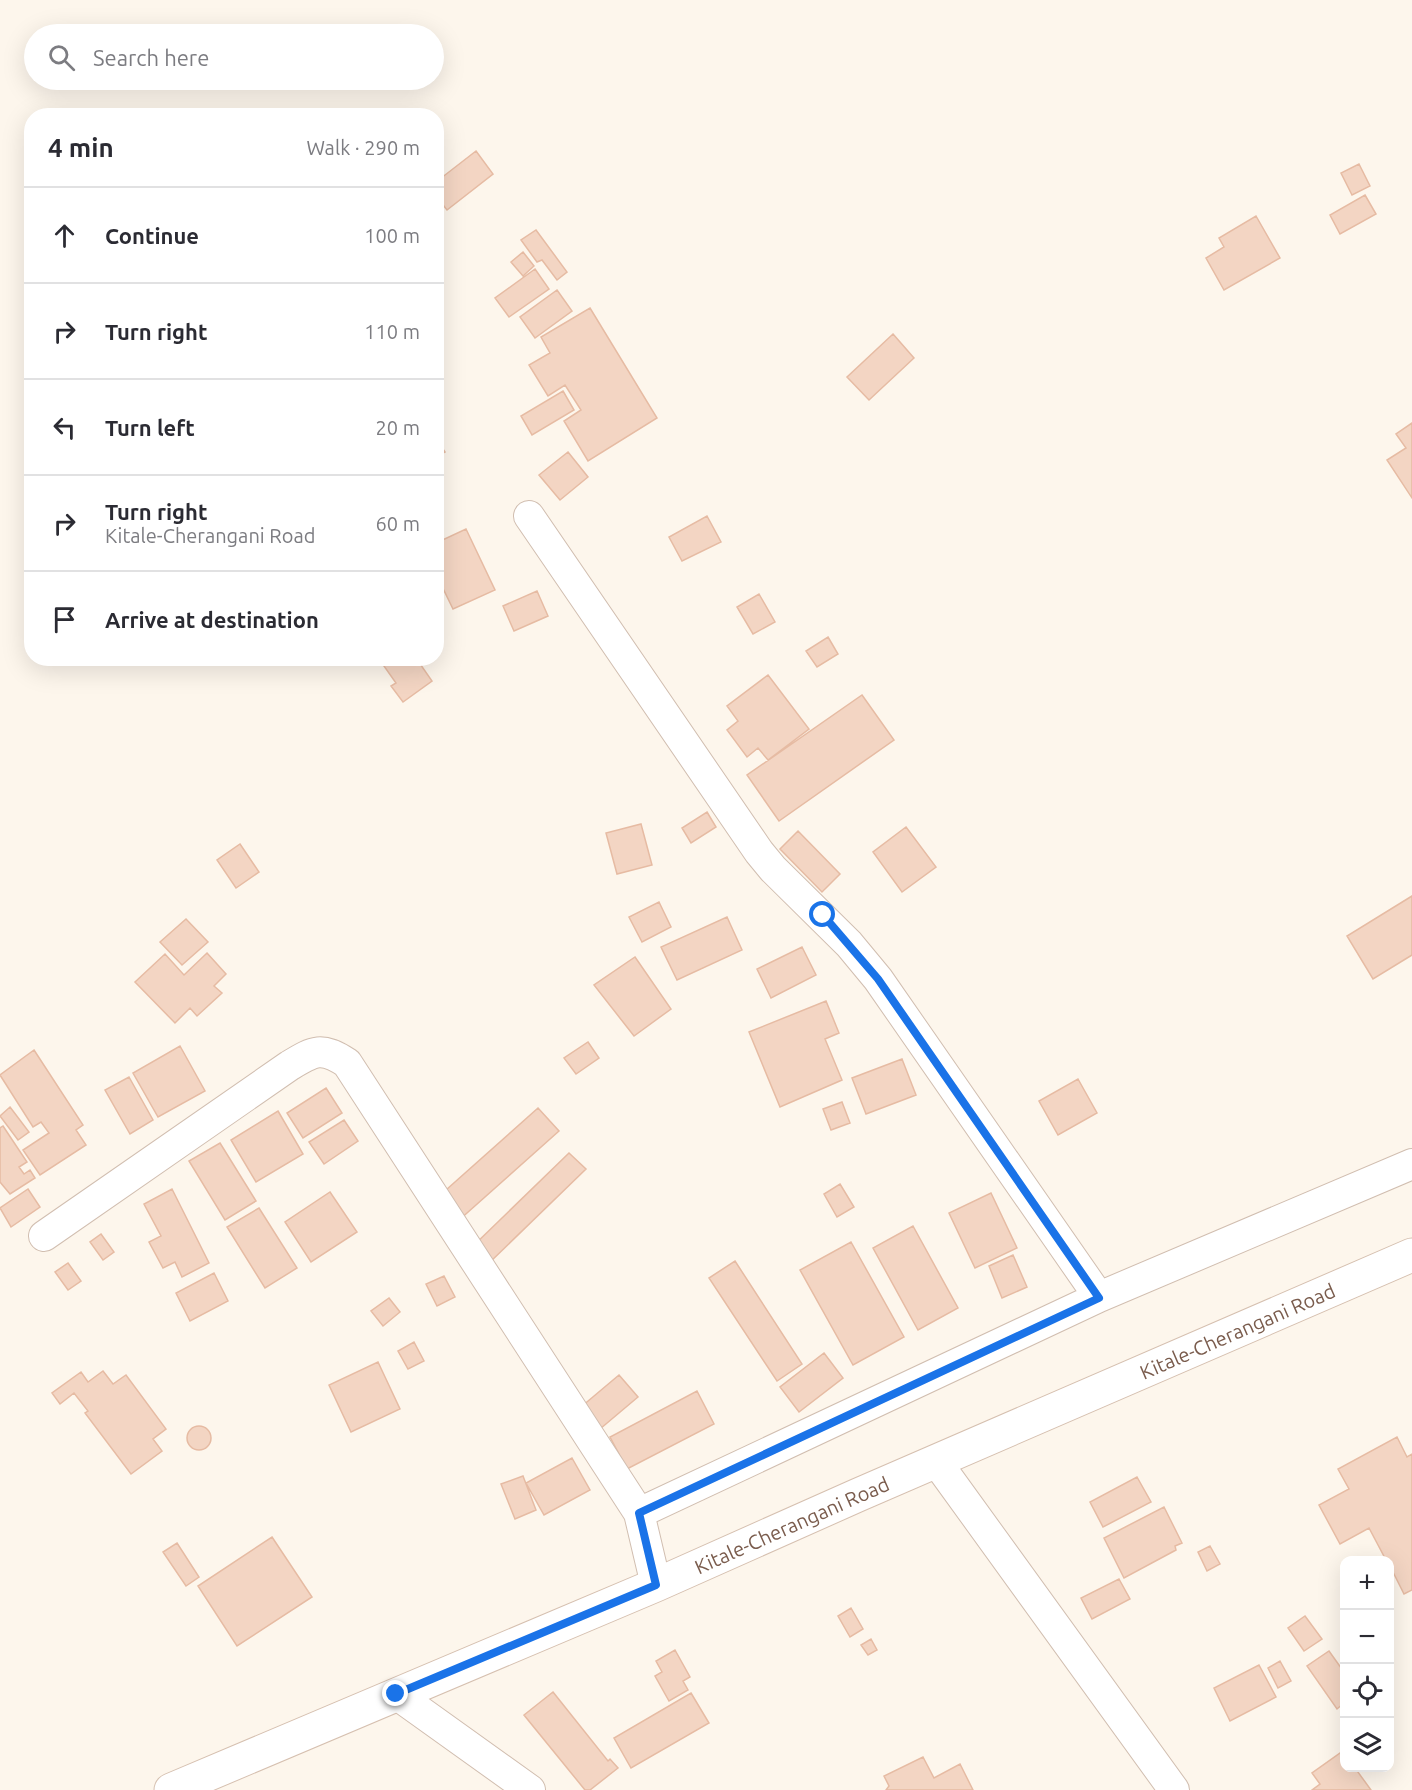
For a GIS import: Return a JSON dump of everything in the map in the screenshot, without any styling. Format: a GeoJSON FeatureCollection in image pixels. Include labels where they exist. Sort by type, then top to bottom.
{"type":"FeatureCollection","features":[{"type":"Feature","properties":{"kind":"main road","name":"Kitale-Cherangani Road"},"geometry":{"type":"LineString","coordinates":[[171,1790],[656,1585],[1412,1255]]}},
{"type":"Feature","properties":{"kind":"street"},"geometry":{"type":"LineString","coordinates":[[529,516],[759,852],[849,944],[878,979],[1099,1298]]}},
{"type":"Feature","properties":{"kind":"street"},"geometry":{"type":"LineString","coordinates":[[44,1236],[289,1065],[312,1052],[331,1052],[347,1063],[639,1513],[656,1585]]}},
{"type":"Feature","properties":{"kind":"street"},"geometry":{"type":"LineString","coordinates":[[639,1513],[1099,1298],[1412,1164]]}},
{"type":"Feature","properties":{"kind":"street"},"geometry":{"type":"LineString","coordinates":[[936,1461],[1174,1790]]}},
{"type":"Feature","properties":{"kind":"street"},"geometry":{"type":"LineString","coordinates":[[396,1694],[530,1790]]}},
{"type":"Feature","properties":{"kind":"building"},"geometry":{"type":"Polygon","coordinates":[[[476,151],[493,174],[447,210],[444,206],[444,176],[476,151]]]}},
{"type":"Feature","properties":{"kind":"building"},"geometry":{"type":"Polygon","coordinates":[[[1359,164],[1370,186],[1352,195],[1341,173],[1359,164]]]}},
{"type":"Feature","properties":{"kind":"building"},"geometry":{"type":"Polygon","coordinates":[[[1365,195],[1376,214],[1340,234],[1330,215],[1365,195]]]}},
{"type":"Feature","properties":{"kind":"building"},"geometry":{"type":"Polygon","coordinates":[[[1256,216],[1280,258],[1224,290],[1206,258],[1224,247],[1219,238],[1256,216]]]}},
{"type":"Feature","properties":{"kind":"building"},"geometry":{"type":"Polygon","coordinates":[[[536,230],[567,272],[557,280],[542,260],[537,262],[521,240],[536,230]]]}},
{"type":"Feature","properties":{"kind":"building"},"geometry":{"type":"Polygon","coordinates":[[[523,252],[534,266],[523,276],[511,262],[523,252]]]}},
{"type":"Feature","properties":{"kind":"building"},"geometry":{"type":"Polygon","coordinates":[[[535,269],[549,289],[509,317],[495,298],[535,269]]]}},
{"type":"Feature","properties":{"kind":"building"},"geometry":{"type":"Polygon","coordinates":[[[557,290],[572,311],[535,338],[520,317],[557,290]]]}},
{"type":"Feature","properties":{"kind":"building"},"geometry":{"type":"Polygon","coordinates":[[[590,308],[657,418],[588,461],[564,421],[581,410],[565,385],[548,396],[529,365],[550,353],[541,337],[590,308]]]}},
{"type":"Feature","properties":{"kind":"building"},"geometry":{"type":"Polygon","coordinates":[[[893,334],[914,358],[869,400],[847,377],[893,334]]]}},
{"type":"Feature","properties":{"kind":"building"},"geometry":{"type":"Polygon","coordinates":[[[563,391],[574,410],[532,435],[521,416],[563,391]]]}},
{"type":"Feature","properties":{"kind":"building"},"geometry":{"type":"Polygon","coordinates":[[[1412,423],[1412,498],[1387,460],[1406,448],[1396,434],[1412,423]]]}},
{"type":"Feature","properties":{"kind":"building"},"geometry":{"type":"Polygon","coordinates":[[[568,452],[588,477],[560,500],[539,475],[568,452]]]}},
{"type":"Feature","properties":{"kind":"building"},"geometry":{"type":"Polygon","coordinates":[[[707,516],[721,542],[682,561],[669,537],[707,516]]]}},
{"type":"Feature","properties":{"kind":"building"},"geometry":{"type":"Polygon","coordinates":[[[466,529],[495,590],[453,609],[444,590],[444,539],[466,529]]]}},
{"type":"Feature","properties":{"kind":"building"},"geometry":{"type":"Polygon","coordinates":[[[537,591],[548,616],[514,631],[503,606],[537,591]]]}},
{"type":"Feature","properties":{"kind":"building"},"geometry":{"type":"Polygon","coordinates":[[[759,594],[775,622],[753,634],[737,607],[759,594]]]}},
{"type":"Feature","properties":{"kind":"building"},"geometry":{"type":"Polygon","coordinates":[[[828,637],[838,654],[817,667],[806,651],[828,637]]]}},
{"type":"Feature","properties":{"kind":"building"},"geometry":{"type":"Polygon","coordinates":[[[384,666],[422,666],[432,681],[403,702],[391,686],[396,683],[384,666]]]}},
{"type":"Feature","properties":{"kind":"building"},"geometry":{"type":"Polygon","coordinates":[[[768,675],[809,729],[768,760],[758,748],[747,757],[727,730],[738,721],[727,706],[768,675]]]}},
{"type":"Feature","properties":{"kind":"building"},"geometry":{"type":"Polygon","coordinates":[[[862,695],[894,740],[779,821],[747,775],[862,695]]]}},
{"type":"Feature","properties":{"kind":"building"},"geometry":{"type":"Polygon","coordinates":[[[707,812],[716,827],[691,843],[682,828],[707,812]]]}},
{"type":"Feature","properties":{"kind":"building"},"geometry":{"type":"Polygon","coordinates":[[[641,824],[652,865],[617,874],[606,833],[641,824]]]}},
{"type":"Feature","properties":{"kind":"building"},"geometry":{"type":"Polygon","coordinates":[[[906,827],[936,867],[902,892],[873,852],[906,827]]]}},
{"type":"Feature","properties":{"kind":"building"},"geometry":{"type":"Polygon","coordinates":[[[798,831],[840,874],[822,892],[780,849],[798,831]]]}},
{"type":"Feature","properties":{"kind":"building"},"geometry":{"type":"Polygon","coordinates":[[[240,844],[259,872],[236,888],[217,860],[240,844]]]}},
{"type":"Feature","properties":{"kind":"building"},"geometry":{"type":"Polygon","coordinates":[[[1412,896],[1412,955],[1373,979],[1347,936],[1412,896]]]}},
{"type":"Feature","properties":{"kind":"building"},"geometry":{"type":"Polygon","coordinates":[[[659,902],[671,927],[642,942],[629,917],[659,902]]]}},
{"type":"Feature","properties":{"kind":"building"},"geometry":{"type":"Polygon","coordinates":[[[727,917],[742,950],[677,980],[661,947],[727,917]]]}},
{"type":"Feature","properties":{"kind":"building"},"geometry":{"type":"Polygon","coordinates":[[[186,919],[208,942],[182,965],[160,942],[186,919]]]}},
{"type":"Feature","properties":{"kind":"building"},"geometry":{"type":"Polygon","coordinates":[[[802,947],[816,975],[771,998],[757,969],[802,947]]]}},
{"type":"Feature","properties":{"kind":"building"},"geometry":{"type":"Polygon","coordinates":[[[207,953],[226,974],[214,986],[222,993],[197,1016],[190,1008],[175,1023],[135,982],[165,954],[184,975],[207,953]]]}},
{"type":"Feature","properties":{"kind":"building"},"geometry":{"type":"Polygon","coordinates":[[[635,957],[671,1009],[634,1036],[594,985],[635,957]]]}},
{"type":"Feature","properties":{"kind":"building"},"geometry":{"type":"Polygon","coordinates":[[[826,1001],[839,1033],[825,1039],[842,1080],[780,1107],[749,1032],[826,1001]]]}},
{"type":"Feature","properties":{"kind":"building"},"geometry":{"type":"Polygon","coordinates":[[[588,1042],[599,1058],[576,1074],[564,1058],[588,1042]]]}},
{"type":"Feature","properties":{"kind":"building"},"geometry":{"type":"Polygon","coordinates":[[[180,1046],[205,1091],[158,1117],[133,1073],[180,1046]]]}},
{"type":"Feature","properties":{"kind":"building"},"geometry":{"type":"Polygon","coordinates":[[[34,1050],[83,1125],[76,1130],[86,1145],[40,1175],[23,1150],[49,1133],[41,1122],[33,1127],[0,1075],[34,1050]]]}},
{"type":"Feature","properties":{"kind":"building"},"geometry":{"type":"Polygon","coordinates":[[[902,1059],[916,1095],[866,1114],[852,1078],[902,1059]]]}},
{"type":"Feature","properties":{"kind":"building"},"geometry":{"type":"Polygon","coordinates":[[[129,1077],[153,1120],[130,1134],[105,1090],[129,1077]]]}},
{"type":"Feature","properties":{"kind":"building"},"geometry":{"type":"Polygon","coordinates":[[[1078,1079],[1097,1113],[1058,1135],[1039,1101],[1078,1079]]]}},
{"type":"Feature","properties":{"kind":"building"},"geometry":{"type":"Polygon","coordinates":[[[326,1088],[342,1113],[303,1138],[287,1113],[326,1088]]]}},
{"type":"Feature","properties":{"kind":"building"},"geometry":{"type":"Polygon","coordinates":[[[842,1102],[850,1123],[831,1130],[823,1109],[842,1102]]]}},
{"type":"Feature","properties":{"kind":"building"},"geometry":{"type":"Polygon","coordinates":[[[10,1107],[29,1132],[18,1140],[0,1116],[10,1107]]]}},
{"type":"Feature","properties":{"kind":"building"},"geometry":{"type":"Polygon","coordinates":[[[538,1108],[559,1131],[458,1221],[437,1198],[538,1108]]]}},
{"type":"Feature","properties":{"kind":"building"},"geometry":{"type":"Polygon","coordinates":[[[278,1111],[303,1154],[256,1182],[231,1140],[278,1111]]]}},
{"type":"Feature","properties":{"kind":"building"},"geometry":{"type":"Polygon","coordinates":[[[344,1120],[358,1141],[324,1164],[309,1142],[344,1120]]]}},
{"type":"Feature","properties":{"kind":"building"},"geometry":{"type":"Polygon","coordinates":[[[3,1126],[27,1162],[19,1167],[24,1174],[30,1170],[35,1178],[10,1194],[0,1182],[0,1128],[3,1126]]]}},
{"type":"Feature","properties":{"kind":"building"},"geometry":{"type":"Polygon","coordinates":[[[220,1143],[256,1201],[225,1220],[189,1161],[220,1143]]]}},
{"type":"Feature","properties":{"kind":"building"},"geometry":{"type":"Polygon","coordinates":[[[569,1153],[586,1169],[486,1266],[470,1249],[569,1153]]]}},
{"type":"Feature","properties":{"kind":"building"},"geometry":{"type":"Polygon","coordinates":[[[840,1184],[854,1207],[837,1217],[824,1194],[840,1184]]]}},
{"type":"Feature","properties":{"kind":"building"},"geometry":{"type":"Polygon","coordinates":[[[28,1189],[40,1207],[11,1227],[0,1208],[28,1189]]]}},
{"type":"Feature","properties":{"kind":"building"},"geometry":{"type":"Polygon","coordinates":[[[172,1189],[209,1263],[182,1277],[175,1262],[163,1268],[149,1242],[161,1236],[144,1204],[172,1189]]]}},
{"type":"Feature","properties":{"kind":"building"},"geometry":{"type":"Polygon","coordinates":[[[330,1192],[357,1232],[311,1262],[285,1222],[330,1192]]]}},
{"type":"Feature","properties":{"kind":"building"},"geometry":{"type":"Polygon","coordinates":[[[991,1193],[1017,1248],[975,1268],[949,1213],[991,1193]]]}},
{"type":"Feature","properties":{"kind":"building"},"geometry":{"type":"Polygon","coordinates":[[[259,1208],[297,1268],[265,1288],[227,1227],[259,1208]]]}},
{"type":"Feature","properties":{"kind":"building"},"geometry":{"type":"Polygon","coordinates":[[[913,1226],[958,1308],[918,1330],[873,1248],[913,1226]]]}},
{"type":"Feature","properties":{"kind":"building"},"geometry":{"type":"Polygon","coordinates":[[[101,1234],[114,1252],[103,1260],[90,1242],[101,1234]]]}},
{"type":"Feature","properties":{"kind":"building"},"geometry":{"type":"Polygon","coordinates":[[[851,1242],[904,1337],[853,1365],[800,1270],[851,1242]]]}},
{"type":"Feature","properties":{"kind":"building"},"geometry":{"type":"Polygon","coordinates":[[[1013,1255],[1027,1287],[1002,1298],[989,1266],[1013,1255]]]}},
{"type":"Feature","properties":{"kind":"building"},"geometry":{"type":"Polygon","coordinates":[[[735,1261],[802,1364],[777,1381],[709,1278],[735,1261]]]}},
{"type":"Feature","properties":{"kind":"building"},"geometry":{"type":"Polygon","coordinates":[[[68,1263],[81,1281],[68,1290],[55,1272],[68,1263]]]}},
{"type":"Feature","properties":{"kind":"building"},"geometry":{"type":"Polygon","coordinates":[[[214,1273],[228,1301],[190,1321],[176,1293],[214,1273]]]}},
{"type":"Feature","properties":{"kind":"building"},"geometry":{"type":"Polygon","coordinates":[[[444,1276],[455,1297],[437,1306],[426,1284],[444,1276]]]}},
{"type":"Feature","properties":{"kind":"building"},"geometry":{"type":"Polygon","coordinates":[[[389,1298],[400,1312],[383,1326],[371,1311],[389,1298]]]}},
{"type":"Feature","properties":{"kind":"building"},"geometry":{"type":"Polygon","coordinates":[[[414,1342],[424,1361],[408,1369],[398,1351],[414,1342]]]}},
{"type":"Feature","properties":{"kind":"building"},"geometry":{"type":"Polygon","coordinates":[[[824,1353],[843,1378],[799,1412],[780,1387],[824,1353]]]}},
{"type":"Feature","properties":{"kind":"building"},"geometry":{"type":"Polygon","coordinates":[[[378,1362],[400,1409],[351,1432],[329,1385],[378,1362]]]}},
{"type":"Feature","properties":{"kind":"building"},"geometry":{"type":"Polygon","coordinates":[[[103,1371],[113,1384],[126,1375],[166,1429],[153,1439],[162,1451],[131,1474],[85,1413],[88,1411],[74,1393],[60,1404],[52,1393],[81,1372],[88,1382],[103,1371]]]}},
{"type":"Feature","properties":{"kind":"building"},"geometry":{"type":"Polygon","coordinates":[[[619,1375],[638,1397],[594,1434],[575,1412],[619,1375]]]}},
{"type":"Feature","properties":{"kind":"building"},"geometry":{"type":"Polygon","coordinates":[[[697,1391],[714,1424],[627,1469],[610,1437],[697,1391]]]}},
{"type":"Feature","properties":{"kind":"building"},"geometry":{"type":"Polygon","coordinates":[[[199,1426],[208,1429],[211,1438],[208,1447],[199,1450],[190,1447],[187,1438],[190,1429],[199,1426]]]}},
{"type":"Feature","properties":{"kind":"building"},"geometry":{"type":"Polygon","coordinates":[[[1397,1437],[1407,1457],[1412,1454],[1412,1590],[1404,1594],[1394,1574],[1394,1556],[1384,1556],[1369,1528],[1340,1544],[1319,1505],[1349,1489],[1338,1469],[1397,1437]]]}},
{"type":"Feature","properties":{"kind":"building"},"geometry":{"type":"Polygon","coordinates":[[[572,1458],[590,1490],[544,1515],[526,1483],[572,1458]]]}},
{"type":"Feature","properties":{"kind":"building"},"geometry":{"type":"Polygon","coordinates":[[[523,1476],[536,1510],[515,1519],[501,1484],[523,1476]]]}},
{"type":"Feature","properties":{"kind":"building"},"geometry":{"type":"Polygon","coordinates":[[[1137,1477],[1151,1502],[1103,1527],[1090,1502],[1137,1477]]]}},
{"type":"Feature","properties":{"kind":"building"},"geometry":{"type":"Polygon","coordinates":[[[1164,1507],[1182,1543],[1175,1546],[1176,1550],[1124,1578],[1104,1538],[1164,1507]]]}},
{"type":"Feature","properties":{"kind":"building"},"geometry":{"type":"Polygon","coordinates":[[[272,1537],[312,1597],[237,1646],[198,1586],[272,1537]]]}},
{"type":"Feature","properties":{"kind":"building"},"geometry":{"type":"Polygon","coordinates":[[[177,1543],[199,1577],[186,1586],[163,1552],[177,1543]]]}},
{"type":"Feature","properties":{"kind":"building"},"geometry":{"type":"Polygon","coordinates":[[[1210,1546],[1220,1564],[1207,1571],[1198,1552],[1210,1546]]]}},
{"type":"Feature","properties":{"kind":"building"},"geometry":{"type":"Polygon","coordinates":[[[1119,1579],[1130,1599],[1092,1619],[1081,1598],[1119,1579]]]}},
{"type":"Feature","properties":{"kind":"building"},"geometry":{"type":"Polygon","coordinates":[[[851,1608],[863,1629],[850,1637],[838,1616],[851,1608]]]}},
{"type":"Feature","properties":{"kind":"building"},"geometry":{"type":"Polygon","coordinates":[[[1305,1616],[1322,1639],[1304,1651],[1288,1628],[1305,1616]]]}},
{"type":"Feature","properties":{"kind":"building"},"geometry":{"type":"Polygon","coordinates":[[[871,1639],[877,1650],[868,1655],[861,1645],[871,1639]]]}},
{"type":"Feature","properties":{"kind":"building"},"geometry":{"type":"Polygon","coordinates":[[[675,1650],[690,1677],[683,1681],[688,1690],[669,1701],[655,1676],[662,1672],[656,1661],[675,1650]]]}},
{"type":"Feature","properties":{"kind":"building"},"geometry":{"type":"Polygon","coordinates":[[[1329,1651],[1340,1666],[1340,1706],[1337,1709],[1307,1666],[1329,1651]]]}},
{"type":"Feature","properties":{"kind":"building"},"geometry":{"type":"Polygon","coordinates":[[[1280,1661],[1291,1681],[1278,1688],[1268,1668],[1280,1661]]]}},
{"type":"Feature","properties":{"kind":"building"},"geometry":{"type":"Polygon","coordinates":[[[1259,1665],[1276,1697],[1230,1721],[1214,1688],[1259,1665]]]}},
{"type":"Feature","properties":{"kind":"building"},"geometry":{"type":"Polygon","coordinates":[[[553,1692],[608,1761],[610,1759],[618,1768],[590,1790],[585,1790],[524,1715],[553,1692]]]}},
{"type":"Feature","properties":{"kind":"building"},"geometry":{"type":"Polygon","coordinates":[[[691,1693],[709,1723],[631,1768],[614,1738],[691,1693]]]}},
{"type":"Feature","properties":{"kind":"building"},"geometry":{"type":"Polygon","coordinates":[[[1340,1753],[1340,1772],[1358,1772],[1371,1790],[1312,1790],[1320,1784],[1312,1773],[1340,1753]]]}},
{"type":"Feature","properties":{"kind":"building"},"geometry":{"type":"Polygon","coordinates":[[[923,1757],[934,1778],[960,1764],[973,1790],[886,1790],[889,1786],[884,1776],[923,1757]]]}},
{"type":"Feature","properties":{"kind":"route"},"geometry":{"type":"LineString","coordinates":[[396,1694],[656,1585],[639,1513],[1099,1298],[878,979],[823,915]]}}]}
